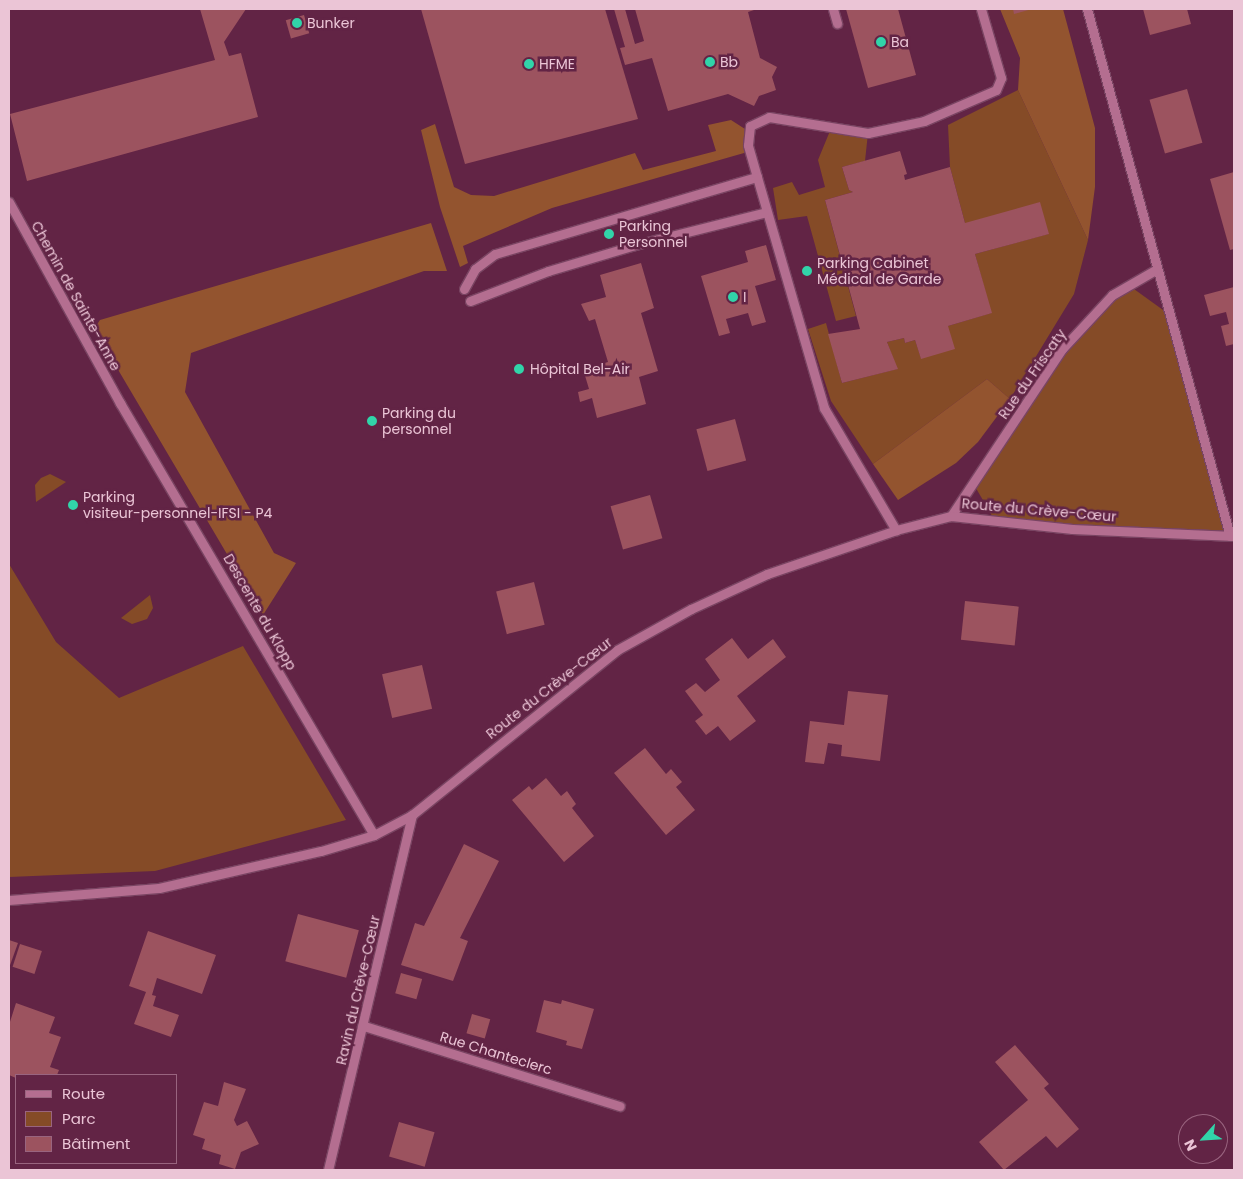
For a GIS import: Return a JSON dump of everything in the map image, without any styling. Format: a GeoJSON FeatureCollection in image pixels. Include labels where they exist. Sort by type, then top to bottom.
{"type":"FeatureCollection","features":[{"type":"Feature","properties":{"kind":"street"},"geometry":{"type":"LineString","coordinates":[[833,9],[837,23]]}},
{"type":"Feature","properties":{"kind":"street"},"geometry":{"type":"LineString","coordinates":[[896,530],[824,408],[748,145],[750,126],[769,117],[868,133],[924,121],[996,90],[1001,78],[982,9]]}},
{"type":"Feature","properties":{"kind":"street"},"geometry":{"type":"LineString","coordinates":[[1087,9],[1232,536]]}},
{"type":"Feature","properties":{"kind":"street"},"geometry":{"type":"LineString","coordinates":[[464,289],[475,269],[495,254],[757,177]]}},
{"type":"Feature","properties":{"kind":"street","name":"Chemin de Sainte-Anne"},"geometry":{"type":"LineString","coordinates":[[9,202],[120,403]]}},
{"type":"Feature","properties":{"kind":"street"},"geometry":{"type":"LineString","coordinates":[[470,301],[548,271],[618,250],[766,212]]}},
{"type":"Feature","properties":{"kind":"street","name":"Rue du Friscaty"},"geometry":{"type":"LineString","coordinates":[[951,516],[1062,349],[1112,295],[1157,269]]}},
{"type":"Feature","properties":{"kind":"street","name":"Descente du Klopp"},"geometry":{"type":"LineString","coordinates":[[120,403],[374,835]]}},
{"type":"Feature","properties":{"kind":"street","name":"Route du Crève-Cœur"},"geometry":{"type":"LineString","coordinates":[[9,900],[159,888],[321,851],[374,835],[412,815],[617,650],[690,609],[767,574],[896,530],[951,516],[1072,529],[1232,536]]}},
{"type":"Feature","properties":{"kind":"street","name":"Ravin du Crève-Cœur"},"geometry":{"type":"LineString","coordinates":[[328,1170],[364,1026],[412,815]]}},
{"type":"Feature","properties":{"kind":"street","name":"Rue Chanteclerc"},"geometry":{"type":"LineString","coordinates":[[364,1026],[620,1106]]}},
{"type":"Feature","properties":{"kind":"green space"},"geometry":{"type":"Polygon","coordinates":[[[1018,90],[1088,240],[1074,294],[1010,399],[987,379],[873,464],[831,401],[808,329],[826,323],[842,383],[897,369],[887,342],[904,338],[905,343],[915,340],[921,358],[948,326],[991,313],[975,254],[1048,234],[965,223],[950,167],[948,125],[1018,90]]]}},
{"type":"Feature","properties":{"kind":"green space"},"geometry":{"type":"Polygon","coordinates":[[[832,126],[868,133],[865,161],[842,167],[849,190],[853,192],[825,200],[856,316],[836,321],[807,216],[778,220],[773,188],[792,182],[799,195],[825,187],[818,160],[832,126]]]}},
{"type":"Feature","properties":{"kind":"green space"},"geometry":{"type":"Polygon","coordinates":[[[1127,284],[1170,315],[1230,536],[995,521],[973,483],[1062,349],[1127,284]]]}},
{"type":"Feature","properties":{"kind":"green space"},"geometry":{"type":"Polygon","coordinates":[[[50,474],[66,482],[36,502],[35,485],[41,478],[50,474]]]}},
{"type":"Feature","properties":{"kind":"green space"},"geometry":{"type":"Polygon","coordinates":[[[9,564],[56,642],[119,698],[243,646],[346,820],[155,871],[9,877],[9,564]]]}},
{"type":"Feature","properties":{"kind":"green space"},"geometry":{"type":"Polygon","coordinates":[[[150,595],[153,608],[147,619],[132,624],[121,618],[150,595]]]}},
{"type":"Feature","properties":{"kind":"shaded area"},"geometry":{"type":"Polygon","coordinates":[[[1000,9],[1063,9],[1095,128],[1095,187],[1088,240],[1018,90],[1020,58],[1000,9]]]}},
{"type":"Feature","properties":{"kind":"shaded area"},"geometry":{"type":"Polygon","coordinates":[[[731,120],[745,129],[744,153],[552,208],[463,246],[468,263],[460,267],[440,207],[421,130],[435,124],[454,187],[471,195],[494,196],[635,153],[643,170],[716,151],[708,125],[731,120]]]}},
{"type":"Feature","properties":{"kind":"shaded area"},"geometry":{"type":"Polygon","coordinates":[[[431,223],[447,271],[424,271],[191,353],[185,392],[274,553],[296,563],[263,615],[94,329],[100,320],[431,223]]]}},
{"type":"Feature","properties":{"kind":"shaded area"},"geometry":{"type":"Polygon","coordinates":[[[987,379],[1010,399],[978,442],[956,463],[898,500],[873,464],[987,379]]]}},
{"type":"Feature","properties":{"kind":"building"},"geometry":{"type":"Polygon","coordinates":[[[200,9],[246,9],[224,42],[229,56],[241,53],[258,117],[27,181],[10,114],[215,60],[200,9]]]}},
{"type":"Feature","properties":{"kind":"building","name":"HFME"},"geometry":{"type":"Polygon","coordinates":[[[421,9],[605,9],[638,119],[465,164],[421,9]]]}},
{"type":"Feature","properties":{"kind":"building","name":"Bb"},"geometry":{"type":"Polygon","coordinates":[[[614,9],[625,9],[635,44],[644,41],[635,9],[757,9],[748,12],[760,58],[777,67],[772,77],[776,90],[759,96],[754,106],[728,94],[668,111],[652,58],[625,65],[620,48],[625,47],[614,9]]]}},
{"type":"Feature","properties":{"kind":"building","name":"Ba"},"geometry":{"type":"Polygon","coordinates":[[[846,9],[898,9],[916,75],[868,88],[846,9]]]}},
{"type":"Feature","properties":{"kind":"building"},"geometry":{"type":"Polygon","coordinates":[[[1013,9],[1032,9],[1014,14],[1013,9]]]}},
{"type":"Feature","properties":{"kind":"building"},"geometry":{"type":"Polygon","coordinates":[[[1143,9],[1187,9],[1191,24],[1150,35],[1143,9]]]}},
{"type":"Feature","properties":{"kind":"building","name":"Bunker"},"geometry":{"type":"Polygon","coordinates":[[[304,15],[309,33],[291,39],[286,20],[304,15]]]}},
{"type":"Feature","properties":{"kind":"building"},"geometry":{"type":"Polygon","coordinates":[[[1187,89],[1202,143],[1165,154],[1150,100],[1187,89]]]}},
{"type":"Feature","properties":{"kind":"building"},"geometry":{"type":"Polygon","coordinates":[[[900,151],[907,174],[904,175],[905,180],[950,167],[965,223],[1040,202],[1049,234],[975,254],[992,313],[948,326],[955,349],[921,359],[915,340],[905,343],[904,338],[887,342],[898,369],[842,383],[828,334],[860,329],[825,200],[853,192],[849,190],[842,167],[900,151]]]}},
{"type":"Feature","properties":{"kind":"building"},"geometry":{"type":"Polygon","coordinates":[[[1234,172],[1234,249],[1230,250],[1210,179],[1234,172]]]}},
{"type":"Feature","properties":{"kind":"building","name":"I"},"geometry":{"type":"Polygon","coordinates":[[[766,245],[776,280],[755,286],[766,322],[752,326],[748,313],[726,319],[730,333],[719,336],[701,276],[748,262],[745,251],[766,245]]]}},
{"type":"Feature","properties":{"kind":"building"},"geometry":{"type":"Polygon","coordinates":[[[641,263],[654,308],[641,313],[658,371],[639,377],[646,404],[597,418],[592,398],[580,402],[578,392],[589,389],[583,369],[608,362],[595,319],[589,321],[581,304],[606,297],[600,275],[641,263]]]}},
{"type":"Feature","properties":{"kind":"building"},"geometry":{"type":"Polygon","coordinates":[[[1234,287],[1234,344],[1226,346],[1221,326],[1229,324],[1226,312],[1210,316],[1204,295],[1234,287]]]}},
{"type":"Feature","properties":{"kind":"building"},"geometry":{"type":"Polygon","coordinates":[[[735,419],[746,461],[707,471],[696,429],[735,419]]]}},
{"type":"Feature","properties":{"kind":"building"},"geometry":{"type":"Polygon","coordinates":[[[650,495],[662,538],[623,550],[611,506],[650,495]]]}},
{"type":"Feature","properties":{"kind":"building"},"geometry":{"type":"Polygon","coordinates":[[[534,582],[545,625],[507,634],[496,591],[534,582]]]}},
{"type":"Feature","properties":{"kind":"building"},"geometry":{"type":"Polygon","coordinates":[[[965,601],[1019,607],[1015,645],[961,640],[965,601]]]}},
{"type":"Feature","properties":{"kind":"building"},"geometry":{"type":"Polygon","coordinates":[[[732,638],[748,659],[773,639],[786,657],[737,696],[756,721],[730,741],[718,726],[706,735],[695,721],[703,715],[685,691],[696,683],[705,692],[720,680],[705,659],[732,638]]]}},
{"type":"Feature","properties":{"kind":"building"},"geometry":{"type":"Polygon","coordinates":[[[422,665],[432,709],[392,718],[382,674],[422,665]]]}},
{"type":"Feature","properties":{"kind":"building"},"geometry":{"type":"Polygon","coordinates":[[[848,691],[888,695],[880,761],[841,756],[842,745],[828,743],[824,764],[805,762],[810,721],[844,725],[848,691]]]}},
{"type":"Feature","properties":{"kind":"building"},"geometry":{"type":"Polygon","coordinates":[[[645,748],[666,774],[671,769],[682,782],[676,787],[695,810],[666,835],[614,773],[645,748]]]}},
{"type":"Feature","properties":{"kind":"building"},"geometry":{"type":"Polygon","coordinates":[[[546,778],[561,796],[567,791],[576,804],[572,808],[594,836],[564,862],[512,800],[529,786],[532,790],[546,778]]]}},
{"type":"Feature","properties":{"kind":"building"},"geometry":{"type":"Polygon","coordinates":[[[464,844],[499,861],[460,938],[468,941],[453,981],[401,965],[415,923],[424,926],[464,844]]]}},
{"type":"Feature","properties":{"kind":"building"},"geometry":{"type":"Polygon","coordinates":[[[298,914],[359,930],[346,978],[285,961],[298,914]]]}},
{"type":"Feature","properties":{"kind":"building"},"geometry":{"type":"Polygon","coordinates":[[[148,931],[216,955],[202,994],[157,978],[152,995],[156,996],[153,1006],[179,1015],[171,1037],[134,1024],[146,992],[129,986],[148,931]]]}},
{"type":"Feature","properties":{"kind":"building"},"geometry":{"type":"Polygon","coordinates":[[[9,940],[18,943],[9,968],[9,940]]]}},
{"type":"Feature","properties":{"kind":"building"},"geometry":{"type":"Polygon","coordinates":[[[20,944],[42,951],[34,974],[13,967],[20,944]]]}},
{"type":"Feature","properties":{"kind":"building"},"geometry":{"type":"Polygon","coordinates":[[[401,973],[422,979],[416,999],[395,993],[401,973]]]}},
{"type":"Feature","properties":{"kind":"building"},"geometry":{"type":"Polygon","coordinates":[[[544,1000],[561,1004],[562,1000],[594,1009],[582,1049],[566,1045],[567,1041],[536,1032],[544,1000]]]}},
{"type":"Feature","properties":{"kind":"building"},"geometry":{"type":"Polygon","coordinates":[[[16,1003],[55,1017],[49,1033],[61,1037],[50,1067],[59,1070],[57,1074],[15,1074],[15,1078],[9,1075],[9,1025],[16,1003]]]}},
{"type":"Feature","properties":{"kind":"building"},"geometry":{"type":"Polygon","coordinates":[[[472,1014],[490,1019],[485,1038],[466,1033],[472,1014]]]}},
{"type":"Feature","properties":{"kind":"building"},"geometry":{"type":"Polygon","coordinates":[[[1015,1045],[1049,1084],[1044,1088],[1079,1129],[1057,1148],[1046,1136],[1004,1170],[979,1142],[1028,1100],[995,1062],[1015,1045]]]}},
{"type":"Feature","properties":{"kind":"building"},"geometry":{"type":"Polygon","coordinates":[[[224,1082],[246,1089],[234,1120],[237,1126],[247,1121],[259,1144],[241,1152],[235,1169],[219,1164],[221,1155],[202,1149],[205,1139],[193,1135],[204,1102],[218,1106],[224,1082]]]}},
{"type":"Feature","properties":{"kind":"building"},"geometry":{"type":"Polygon","coordinates":[[[399,1122],[435,1132],[425,1167],[389,1157],[399,1122]]]}},
{"type":"Feature","properties":{"kind":"place","name":"Bunker"},"geometry":{"type":"Point","coordinates":[297,23]}},
{"type":"Feature","properties":{"kind":"place","name":"Ba"},"geometry":{"type":"Point","coordinates":[881,42]}},
{"type":"Feature","properties":{"kind":"place","name":"Bb"},"geometry":{"type":"Point","coordinates":[710,62]}},
{"type":"Feature","properties":{"kind":"place","name":"HFME"},"geometry":{"type":"Point","coordinates":[529,64]}},
{"type":"Feature","properties":{"kind":"place","name":"Parking Personnel"},"geometry":{"type":"Point","coordinates":[609,234]}},
{"type":"Feature","properties":{"kind":"place","name":"Parking Cabinet Médical de Garde"},"geometry":{"type":"Point","coordinates":[807,271]}},
{"type":"Feature","properties":{"kind":"place","name":"I"},"geometry":{"type":"Point","coordinates":[733,297]}},
{"type":"Feature","properties":{"kind":"place","name":"Hôpital Bel-Air"},"geometry":{"type":"Point","coordinates":[519,369]}},
{"type":"Feature","properties":{"kind":"place","name":"Parking du personnel"},"geometry":{"type":"Point","coordinates":[372,421]}},
{"type":"Feature","properties":{"kind":"place","name":"Parking visiteur-personnel-IFSI - P4"},"geometry":{"type":"Point","coordinates":[73,505]}}]}
